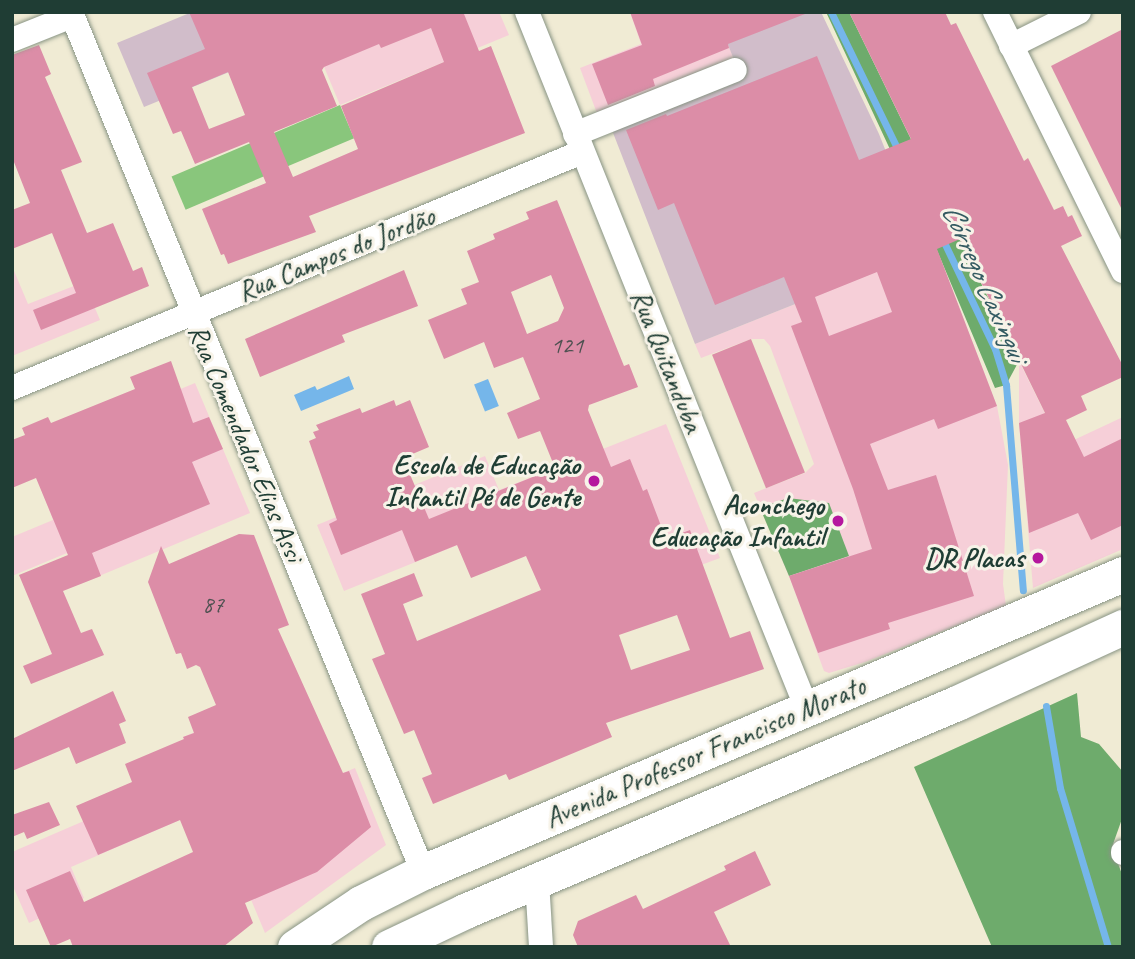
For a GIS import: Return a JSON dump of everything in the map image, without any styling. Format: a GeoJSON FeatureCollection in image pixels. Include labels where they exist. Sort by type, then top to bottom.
{"type":"FeatureCollection","features":[{"type":"Feature","properties":{"kind":"highway","name":"Avenida Professor Francisco Morato"},"geometry":{"type":"LineString","coordinates":[[295,947],[361,903],[423,872],[1123,574]]}},
{"type":"Feature","properties":{"kind":"highway","name":"Avenida Professor Francisco Morato"},"geometry":{"type":"LineString","coordinates":[[389,947],[537,881],[957,703],[1123,627]]}},
{"type":"Feature","properties":{"kind":"street","name":"Rua Quitanduba"},"geometry":{"type":"LineString","coordinates":[[527,12],[807,709]]}},
{"type":"Feature","properties":{"kind":"street"},"geometry":{"type":"LineString","coordinates":[[995,12],[1123,271]]}},
{"type":"Feature","properties":{"kind":"street"},"geometry":{"type":"LineString","coordinates":[[1011,46],[1079,12]]}},
{"type":"Feature","properties":{"kind":"street"},"geometry":{"type":"LineString","coordinates":[[12,40],[71,14]]}},
{"type":"Feature","properties":{"kind":"street","name":"Rua Comendador Elias Assi"},"geometry":{"type":"LineString","coordinates":[[71,14],[423,872]]}},
{"type":"Feature","properties":{"kind":"street","name":"Rua Campos do Jordão"},"geometry":{"type":"LineString","coordinates":[[12,388],[192,314],[578,143],[735,69]]}},
{"type":"Feature","properties":{"kind":"street"},"geometry":{"type":"LineString","coordinates":[[537,881],[541,947]]}},
{"type":"Feature","properties":{"kind":"shaded area"},"geometry":{"type":"Polygon","coordinates":[[[192,12],[312,38],[144,107],[117,43],[192,12]]]}},
{"type":"Feature","properties":{"kind":"shaded area"},"geometry":{"type":"Polygon","coordinates":[[[373,12],[499,12],[509,35],[340,105],[312,38],[373,12]]]}},
{"type":"Feature","properties":{"kind":"shaded area"},"geometry":{"type":"Polygon","coordinates":[[[630,12],[715,12],[735,62],[598,116],[580,68],[641,44],[630,12]]]}},
{"type":"Feature","properties":{"kind":"shaded area"},"geometry":{"type":"Polygon","coordinates":[[[715,12],[821,12],[879,134],[926,252],[695,344],[610,125],[740,75],[715,12]]]}},
{"type":"Feature","properties":{"kind":"shaded area"},"geometry":{"type":"Polygon","coordinates":[[[936,248],[997,406],[1008,465],[1003,584],[1006,606],[865,662],[829,673],[824,671],[789,576],[754,493],[805,473],[814,464],[770,346],[764,339],[751,339],[701,358],[695,344],[936,248]]]}},
{"type":"Feature","properties":{"kind":"shaded area"},"geometry":{"type":"Polygon","coordinates":[[[12,266],[28,304],[84,282],[100,320],[12,356],[12,266]]]}},
{"type":"Feature","properties":{"kind":"shaded area"},"geometry":{"type":"Polygon","coordinates":[[[1019,361],[1061,446],[1123,417],[1123,549],[1033,588],[1019,423],[1019,361]]]}},
{"type":"Feature","properties":{"kind":"shaded area"},"geometry":{"type":"Polygon","coordinates":[[[195,383],[250,513],[80,584],[67,553],[12,576],[12,537],[53,520],[40,486],[125,412],[195,383]]]}},
{"type":"Feature","properties":{"kind":"shaded area"},"geometry":{"type":"Polygon","coordinates":[[[666,424],[720,558],[655,582],[541,590],[512,523],[344,591],[317,525],[485,456],[499,490],[666,424]]]}},
{"type":"Feature","properties":{"kind":"shaded area"},"geometry":{"type":"Polygon","coordinates":[[[236,715],[299,791],[355,768],[386,845],[265,933],[183,737],[236,715]]]}},
{"type":"Feature","properties":{"kind":"shaded area"},"geometry":{"type":"Polygon","coordinates":[[[165,786],[180,820],[71,867],[84,898],[29,923],[12,884],[12,852],[165,786]]]}},
{"type":"Feature","properties":{"kind":"green space"},"geometry":{"type":"Polygon","coordinates":[[[826,12],[849,12],[1019,361],[1006,385],[995,388],[936,248],[826,12]]]}},
{"type":"Feature","properties":{"kind":"green space"},"geometry":{"type":"Polygon","coordinates":[[[340,105],[354,138],[186,210],[172,177],[340,105]]]}},
{"type":"Feature","properties":{"kind":"green space"},"geometry":{"type":"Polygon","coordinates":[[[788,498],[829,503],[849,556],[789,576],[760,508],[788,498]]]}},
{"type":"Feature","properties":{"kind":"green space"},"geometry":{"type":"Polygon","coordinates":[[[1077,693],[1081,737],[1099,744],[1123,772],[1123,816],[1112,847],[1123,877],[1123,947],[992,947],[914,767],[1077,693]]]}},
{"type":"Feature","properties":{"kind":"water"},"geometry":{"type":"Polygon","coordinates":[[[349,376],[354,389],[301,411],[294,395],[315,386],[317,390],[349,376]]]}},
{"type":"Feature","properties":{"kind":"water"},"geometry":{"type":"Polygon","coordinates":[[[488,379],[499,406],[485,412],[474,385],[488,379]]]}},
{"type":"Feature","properties":{"kind":"building"},"geometry":{"type":"Polygon","coordinates":[[[189,12],[467,12],[464,14],[479,51],[491,46],[525,133],[309,216],[316,232],[228,264],[224,254],[221,255],[202,209],[266,183],[249,142],[195,164],[181,131],[173,134],[147,73],[205,49],[189,12]],[[431,28],[381,48],[379,44],[324,67],[322,70],[337,106],[274,132],[293,177],[358,149],[341,106],[444,62],[431,28]],[[228,72],[192,87],[209,129],[245,115],[228,72]]]}},
{"type":"Feature","properties":{"kind":"building"},"geometry":{"type":"Polygon","coordinates":[[[630,12],[805,14],[728,44],[729,48],[653,79],[655,86],[608,105],[592,64],[642,45],[630,12]]]}},
{"type":"Feature","properties":{"kind":"building"},"geometry":{"type":"Polygon","coordinates":[[[849,12],[945,12],[951,25],[956,23],[1024,161],[1028,158],[1054,210],[1063,206],[1068,217],[1072,215],[1082,236],[1061,246],[1123,366],[1123,377],[1081,396],[1087,410],[1066,420],[1084,457],[1123,438],[1123,525],[1091,540],[1078,513],[1029,533],[1019,423],[1045,413],[960,239],[937,249],[997,406],[938,429],[934,419],[870,444],[888,490],[936,475],[974,596],[888,623],[890,629],[818,653],[789,576],[872,549],[853,489],[791,326],[802,322],[784,277],[715,305],[674,203],[658,210],[626,130],[817,56],[859,160],[911,139],[849,12]],[[877,272],[815,297],[829,336],[892,312],[877,272]]]}},
{"type":"Feature","properties":{"kind":"building"},"geometry":{"type":"Polygon","coordinates":[[[1123,29],[1123,212],[1051,66],[1123,29]]]}},
{"type":"Feature","properties":{"kind":"building"},"geometry":{"type":"Polygon","coordinates":[[[39,45],[51,74],[45,77],[82,162],[61,170],[87,233],[113,223],[133,271],[142,267],[149,286],[41,330],[33,310],[76,293],[52,233],[12,249],[12,210],[30,203],[12,157],[12,55],[39,45]]]}},
{"type":"Feature","properties":{"kind":"building"},"geometry":{"type":"Polygon","coordinates":[[[557,200],[624,366],[629,364],[638,387],[589,405],[588,410],[611,467],[630,459],[643,491],[647,489],[666,539],[690,530],[730,638],[750,631],[764,669],[606,723],[612,737],[509,780],[506,774],[433,804],[422,778],[432,774],[414,730],[404,734],[372,659],[385,654],[361,594],[414,573],[423,596],[403,604],[417,641],[541,590],[526,556],[471,578],[457,545],[415,562],[402,530],[341,555],[329,524],[337,520],[309,441],[316,438],[313,432],[319,430],[316,425],[360,408],[362,413],[394,400],[396,406],[410,400],[429,447],[403,458],[429,519],[555,468],[540,431],[518,439],[507,413],[540,399],[523,357],[494,368],[484,342],[444,359],[428,320],[467,304],[461,289],[479,282],[467,251],[495,239],[493,234],[529,219],[526,212],[557,200]],[[551,275],[511,292],[527,334],[558,321],[564,308],[551,275]],[[677,615],[619,635],[631,670],[690,650],[677,615]]]}},
{"type":"Feature","properties":{"kind":"building"},"geometry":{"type":"Polygon","coordinates":[[[404,270],[418,306],[342,335],[345,342],[260,377],[245,339],[404,270]]]}},
{"type":"Feature","properties":{"kind":"building"},"geometry":{"type":"Polygon","coordinates":[[[751,339],[805,473],[766,488],[712,355],[751,339]]]}},
{"type":"Feature","properties":{"kind":"building"},"geometry":{"type":"Polygon","coordinates":[[[171,361],[193,423],[209,417],[223,449],[192,462],[210,504],[92,553],[101,576],[63,591],[81,633],[92,629],[104,655],[31,684],[23,666],[52,654],[19,575],[68,555],[36,478],[12,488],[12,440],[25,435],[22,428],[48,417],[51,423],[135,389],[130,377],[171,361]]]}},
{"type":"Feature","properties":{"kind":"building"},"geometry":{"type":"Polygon","coordinates":[[[239,534],[254,535],[289,625],[278,629],[343,773],[349,771],[371,827],[317,872],[245,903],[253,923],[223,947],[73,947],[70,939],[51,947],[26,890],[70,871],[84,902],[193,852],[180,820],[98,855],[76,806],[132,782],[125,764],[194,733],[188,717],[216,705],[200,667],[196,665],[187,669],[181,653],[176,654],[148,582],[161,546],[169,564],[239,534]]]}},
{"type":"Feature","properties":{"kind":"building"},"geometry":{"type":"Polygon","coordinates":[[[113,691],[126,721],[119,724],[126,743],[76,764],[69,747],[12,771],[12,739],[113,691]]]}},
{"type":"Feature","properties":{"kind":"building"},"geometry":{"type":"Polygon","coordinates":[[[49,802],[60,825],[27,839],[24,832],[12,837],[12,815],[49,802]]]}},
{"type":"Feature","properties":{"kind":"building"},"geometry":{"type":"Polygon","coordinates":[[[755,851],[771,885],[714,912],[731,947],[578,947],[573,935],[578,921],[636,895],[643,909],[726,870],[724,866],[755,851]]]}},
{"type":"Feature","properties":{"kind":"waterway","name":"Córrego Caxingui"},"geometry":{"type":"LineString","coordinates":[[831,12],[899,152]]}},
{"type":"Feature","properties":{"kind":"waterway","name":"Córrego Caxingui"},"geometry":{"type":"LineString","coordinates":[[942,238],[995,349],[1006,385],[1023,590]]}},
{"type":"Feature","properties":{"kind":"waterway","name":"Córrego Caxingui"},"geometry":{"type":"LineString","coordinates":[[1046,706],[1060,788],[1108,947]]}},
{"type":"Feature","properties":{"kind":"place","name":"Escola de Educação Infantil Pé de Gente"},"geometry":{"type":"Point","coordinates":[594,481]}},
{"type":"Feature","properties":{"kind":"place","name":"Aconchego Educação Infantil"},"geometry":{"type":"Point","coordinates":[838,521]}},
{"type":"Feature","properties":{"kind":"place","name":"DR Placas"},"geometry":{"type":"Point","coordinates":[1038,558]}}]}
